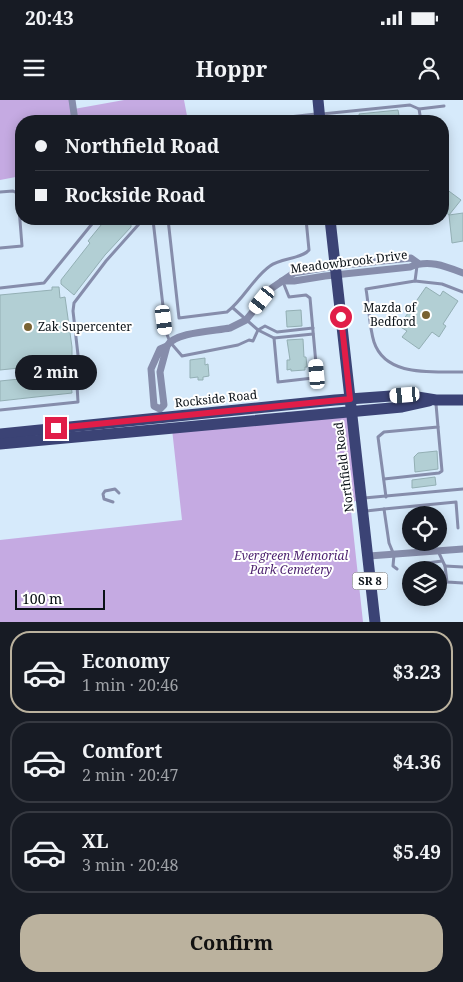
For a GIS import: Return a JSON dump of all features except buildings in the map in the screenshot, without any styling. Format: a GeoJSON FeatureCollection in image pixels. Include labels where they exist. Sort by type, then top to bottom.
{"type":"FeatureCollection","features":[{"type":"Feature","properties":{"kind":"main road"},"geometry":{"type":"LineString","coordinates":[[318,100],[320,115]]}},
{"type":"Feature","properties":{"kind":"main road","name":"Northfield Road"},"geometry":{"type":"LineString","coordinates":[[331,225],[375,622]]}},
{"type":"Feature","properties":{"kind":"main road","name":"Rockside Road"},"geometry":{"type":"LineString","coordinates":[[0,434],[350,399],[405,395],[436,400],[463,400]]}},
{"type":"Feature","properties":{"kind":"main road","name":"Rockside Road"},"geometry":{"type":"LineString","coordinates":[[0,444],[161,419],[351,412],[402,407],[436,400]]}},
{"type":"Feature","properties":{"kind":"street"},"geometry":{"type":"LineString","coordinates":[[72,100],[74,115]]}},
{"type":"Feature","properties":{"kind":"street","name":"Meadowbrook Drive"},"geometry":{"type":"LineString","coordinates":[[168,344],[188,335],[230,328],[246,320],[272,288],[282,281],[294,281],[336,270],[410,267],[418,263],[429,263],[463,273]]}},
{"type":"Feature","properties":{"kind":"street"},"geometry":{"type":"LineString","coordinates":[[161,419],[164,405],[160,372],[168,344]]}},
{"type":"Feature","properties":{"kind":"street"},"geometry":{"type":"LineString","coordinates":[[447,550],[463,549]]}},
{"type":"Feature","properties":{"kind":"street"},"geometry":{"type":"LineString","coordinates":[[369,556],[438,551]]}},
{"type":"Feature","properties":{"kind":"lane"},"geometry":{"type":"LineString","coordinates":[[341,115],[410,105],[420,109],[444,106]]}},
{"type":"Feature","properties":{"kind":"lane"},"geometry":{"type":"LineString","coordinates":[[420,109],[420,115]]}},
{"type":"Feature","properties":{"kind":"lane"},"geometry":{"type":"LineString","coordinates":[[0,192],[15,192]]}},
{"type":"Feature","properties":{"kind":"lane"},"geometry":{"type":"LineString","coordinates":[[0,248],[22,246],[21,225]]}},
{"type":"Feature","properties":{"kind":"lane"},"geometry":{"type":"LineString","coordinates":[[0,288],[44,282],[91,225]]}},
{"type":"Feature","properties":{"kind":"lane"},"geometry":{"type":"LineString","coordinates":[[0,410],[78,402],[76,368],[78,355],[73,311],[74,302],[106,261],[138,225]]}},
{"type":"Feature","properties":{"kind":"lane"},"geometry":{"type":"LineString","coordinates":[[154,225],[168,344],[182,356],[238,345],[249,340],[253,342],[258,330],[265,326],[278,332],[313,328]]}},
{"type":"Feature","properties":{"kind":"lane"},"geometry":{"type":"LineString","coordinates":[[169,225],[178,318],[227,312],[270,265],[294,256],[306,254],[309,250],[307,225]]}},
{"type":"Feature","properties":{"kind":"lane"},"geometry":{"type":"LineString","coordinates":[[415,281],[418,263]]}},
{"type":"Feature","properties":{"kind":"lane"},"geometry":{"type":"LineString","coordinates":[[274,338],[278,382],[313,378],[317,374],[310,298],[306,295],[289,297],[282,281]]}},
{"type":"Feature","properties":{"kind":"lane"},"geometry":{"type":"LineString","coordinates":[[463,292],[442,284],[415,281],[366,289],[373,339],[377,349],[387,361],[394,366],[405,369],[463,372]]}},
{"type":"Feature","properties":{"kind":"lane"},"geometry":{"type":"LineString","coordinates":[[232,308],[258,330],[274,338],[314,334]]}},
{"type":"Feature","properties":{"kind":"lane"},"geometry":{"type":"LineString","coordinates":[[384,479],[440,473],[442,471],[436,400]]}},
{"type":"Feature","properties":{"kind":"lane"},"geometry":{"type":"LineString","coordinates":[[386,497],[378,436],[384,432],[438,428]]}},
{"type":"Feature","properties":{"kind":"lane"},"geometry":{"type":"LineString","coordinates":[[113,502],[104,499],[103,494],[105,490],[115,489],[119,493]]}},
{"type":"Feature","properties":{"kind":"lane"},"geometry":{"type":"LineString","coordinates":[[361,498],[463,489]]}},
{"type":"Feature","properties":{"kind":"lane"},"geometry":{"type":"LineString","coordinates":[[363,511],[456,502],[458,528]]}},
{"type":"Feature","properties":{"kind":"lane"},"geometry":{"type":"LineString","coordinates":[[384,509],[389,544],[394,555],[393,566],[397,569]]}},
{"type":"Feature","properties":{"kind":"lane"},"geometry":{"type":"LineString","coordinates":[[438,551],[442,561]]}},
{"type":"Feature","properties":{"kind":"lane"},"geometry":{"type":"LineString","coordinates":[[447,566],[463,567]]}},
{"type":"Feature","properties":{"kind":"lane"},"geometry":{"type":"LineString","coordinates":[[447,582],[463,582]]}},
{"type":"Feature","properties":{"kind":"green space"},"geometry":{"type":"Polygon","coordinates":[[[0,100],[72,100],[74,109],[124,100],[184,100],[187,115],[15,115],[15,177],[0,180],[0,100]]]}},
{"type":"Feature","properties":{"kind":"green space","name":"Evergreen Memorial Park Cemetery"},"geometry":{"type":"Polygon","coordinates":[[[351,412],[362,500],[350,502],[363,622],[0,622],[0,540],[182,520],[172,429],[351,412]]]}},
{"type":"Feature","properties":{"kind":"place","name":"Mazda of Bedford"},"geometry":{"type":"Point","coordinates":[426,315]}},
{"type":"Feature","properties":{"kind":"place","name":"Zak Supercenter"},"geometry":{"type":"Point","coordinates":[28,327]}},
{"type":"Feature","properties":{"kind":"route"},"geometry":{"type":"LineString","coordinates":[[56,428],[350,399],[341,317]]}}]}
